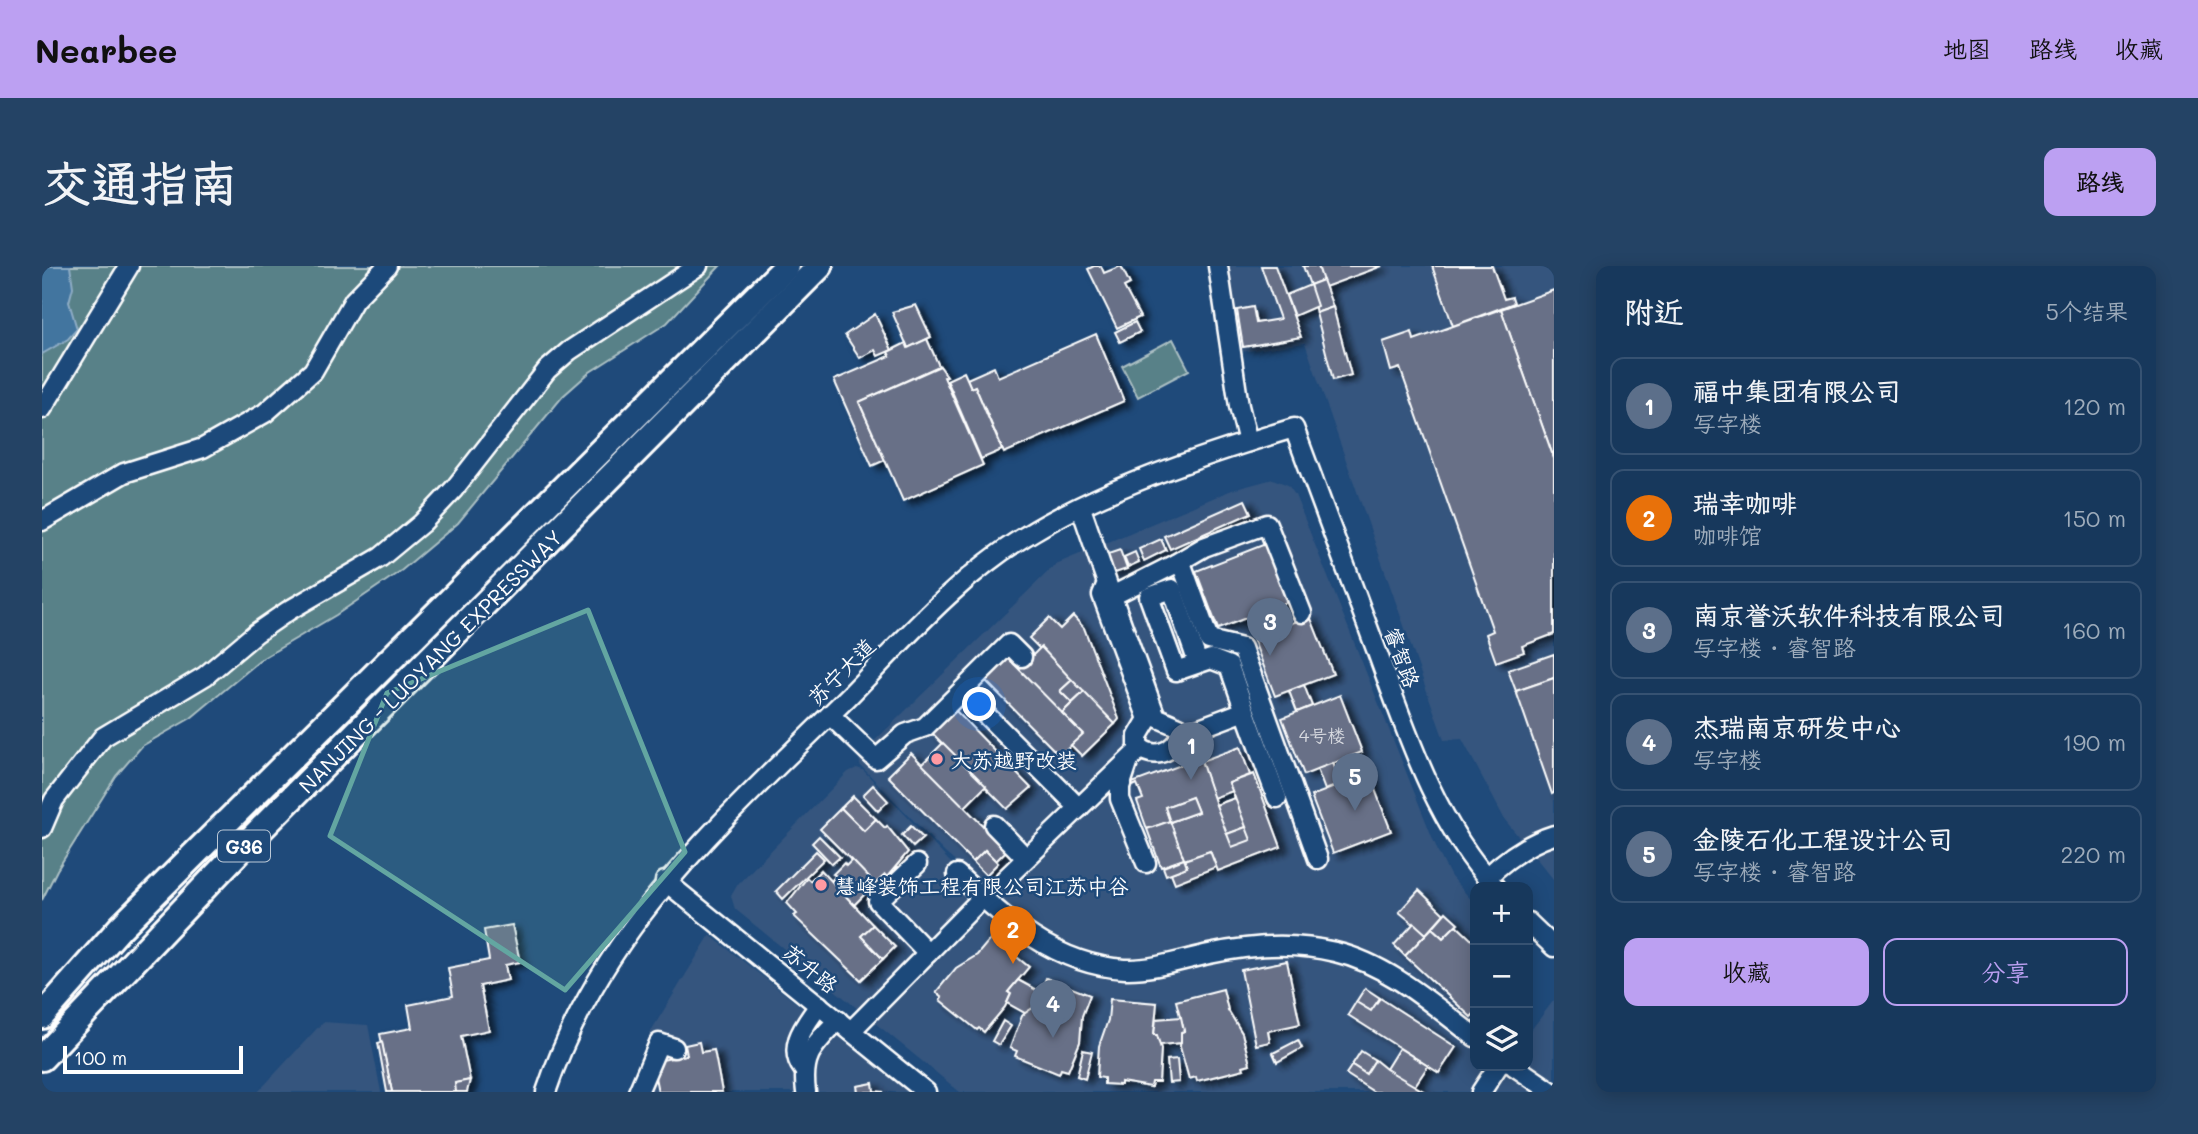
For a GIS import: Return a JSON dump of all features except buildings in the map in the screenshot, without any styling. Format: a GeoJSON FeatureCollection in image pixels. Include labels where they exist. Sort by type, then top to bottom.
{"type":"FeatureCollection","features":[{"type":"Feature","properties":{"kind":"highway","name":"NANJING - LUOYANG EXPRESSWAY"},"geometry":{"type":"LineString","coordinates":[[42,1016],[120,929],[787,266]]}},
{"type":"Feature","properties":{"kind":"highway","name":"NANJING - LUOYANG EXPRESSWAY"},"geometry":{"type":"LineString","coordinates":[[42,1058],[240,850],[820,266]]}},
{"type":"Feature","properties":{"kind":"highway"},"geometry":{"type":"LineString","coordinates":[[42,1003],[120,929]]}},
{"type":"Feature","properties":{"kind":"street"},"geometry":{"type":"LineString","coordinates":[[42,409],[129,266]]}},
{"type":"Feature","properties":{"kind":"street"},"geometry":{"type":"LineString","coordinates":[[42,521],[124,473],[203,448],[265,413],[313,371],[354,300],[387,266]]}},
{"type":"Feature","properties":{"kind":"street"},"geometry":{"type":"LineString","coordinates":[[42,828],[54,800],[103,737],[205,676],[256,633],[288,611],[381,557],[422,523],[454,489],[547,370],[569,351],[698,266]]}},
{"type":"Feature","properties":{"kind":"street"},"geometry":{"type":"LineString","coordinates":[[1218,266],[1239,407],[1248,442]]}},
{"type":"Feature","properties":{"kind":"street","name":"苏宁大道"},"geometry":{"type":"LineString","coordinates":[[546,1092],[575,1024],[603,970],[665,881],[721,821],[939,607],[996,556],[1024,537],[1081,508],[1169,470],[1294,428]]}},
{"type":"Feature","properties":{"kind":"street","name":"睿智路"},"geometry":{"type":"LineString","coordinates":[[1294,428],[1410,744],[1436,798],[1490,882]]}},
{"type":"Feature","properties":{"kind":"street"},"geometry":{"type":"LineString","coordinates":[[1081,508],[1156,717],[1178,727],[1181,735]]}},
{"type":"Feature","properties":{"kind":"street"},"geometry":{"type":"LineString","coordinates":[[1146,863],[1121,799],[1120,787],[1135,754],[1138,736],[1148,719],[1102,595],[1110,589],[1175,564],[1204,547],[1267,524],[1302,613]]}},
{"type":"Feature","properties":{"kind":"street"},"geometry":{"type":"LineString","coordinates":[[1175,564],[1183,568],[1209,640],[1242,648],[1318,859]]}},
{"type":"Feature","properties":{"kind":"street"},"geometry":{"type":"LineString","coordinates":[[830,715],[876,760],[905,734],[925,727],[1009,644],[1022,657]]}},
{"type":"Feature","properties":{"kind":"street"},"geometry":{"type":"LineString","coordinates":[[1198,663],[1211,659],[1229,666],[1277,799]]}},
{"type":"Feature","properties":{"kind":"street"},"geometry":{"type":"LineString","coordinates":[[962,691],[1079,808]]}},
{"type":"Feature","properties":{"kind":"street"},"geometry":{"type":"LineString","coordinates":[[1005,879],[1135,754],[1155,755],[1176,744],[1181,735],[1245,711]]}},
{"type":"Feature","properties":{"kind":"street"},"geometry":{"type":"LineString","coordinates":[[994,825],[1026,858]]}},
{"type":"Feature","properties":{"kind":"street"},"geometry":{"type":"LineString","coordinates":[[1492,882],[1503,863],[1538,840],[1554,835]]}},
{"type":"Feature","properties":{"kind":"street"},"geometry":{"type":"LineString","coordinates":[[916,864],[878,901],[929,953]]}},
{"type":"Feature","properties":{"kind":"street"},"geometry":{"type":"LineString","coordinates":[[957,874],[1023,932],[1052,949],[1083,960],[1124,969],[1262,947],[1294,945],[1337,952],[1375,965],[1470,1033]]}},
{"type":"Feature","properties":{"kind":"street","name":"苏升路"},"geometry":{"type":"LineString","coordinates":[[665,881],[926,1092]]}},
{"type":"Feature","properties":{"kind":"street"},"geometry":{"type":"LineString","coordinates":[[803,1069],[813,1047],[845,1026],[929,953],[982,898]]}},
{"type":"Feature","properties":{"kind":"street"},"geometry":{"type":"LineString","coordinates":[[1533,927],[1554,947]]}},
{"type":"Feature","properties":{"kind":"street"},"geometry":{"type":"LineString","coordinates":[[806,1092],[803,1069],[796,1051],[797,1039],[819,1005]]}},
{"type":"Feature","properties":{"kind":"street"},"geometry":{"type":"LineString","coordinates":[[638,1092],[659,1042],[674,1048]]}},
{"type":"Feature","properties":{"kind":"street"},"geometry":{"type":"LineString","coordinates":[[1481,1092],[1495,1071]]}},
{"type":"Feature","properties":{"kind":"street"},"geometry":{"type":"LineString","coordinates":[[1521,1071],[1552,1092]]}},
{"type":"Feature","properties":{"kind":"highlighted area"},"geometry":{"type":"Polygon","coordinates":[[[588,610],[685,852],[565,990],[330,836],[387,693],[588,610]]]}},
{"type":"Feature","properties":{"kind":"shaded area"},"geometry":{"type":"Polygon","coordinates":[[[42,266],[70,266],[73,287],[69,302],[77,329],[68,339],[42,354],[42,266]]]}},
{"type":"Feature","properties":{"kind":"shaded area"},"geometry":{"type":"Polygon","coordinates":[[[1228,266],[1554,266],[1554,880],[1505,820],[1462,739],[1444,740],[1305,343],[1240,352],[1228,266]]]}},
{"type":"Feature","properties":{"kind":"shaded area"},"geometry":{"type":"Polygon","coordinates":[[[1273,479],[1288,485],[1295,495],[1439,854],[1451,877],[1470,898],[1470,1027],[1378,964],[1354,953],[1317,944],[1277,942],[1229,947],[1127,964],[1279,943],[1317,945],[1353,954],[1376,964],[1470,1029],[1470,1071],[1533,1071],[1533,1027],[1554,1000],[1554,1092],[960,1092],[735,909],[731,896],[738,884],[848,772],[857,768],[863,770],[949,861],[1028,930],[1069,953],[1116,963],[1061,947],[1023,922],[944,852],[860,765],[859,756],[1056,564],[1232,490],[1273,479]]]}},
{"type":"Feature","properties":{"kind":"shaded area"},"geometry":{"type":"Polygon","coordinates":[[[710,935],[909,1092],[628,1092],[651,1031],[710,935]]]}},
{"type":"Feature","properties":{"kind":"shaded area"},"geometry":{"type":"Polygon","coordinates":[[[323,1022],[368,1025],[381,1092],[258,1092],[323,1022]]]}},
{"type":"Feature","properties":{"kind":"green space"},"geometry":{"type":"Polygon","coordinates":[[[42,266],[720,266],[667,323],[590,372],[563,396],[458,523],[402,570],[336,615],[263,658],[191,718],[142,746],[116,776],[57,870],[42,900],[42,266]]]}},
{"type":"Feature","properties":{"kind":"green space"},"geometry":{"type":"Polygon","coordinates":[[[1173,339],[1189,370],[1138,397],[1122,366],[1173,339]]]}},
{"type":"Feature","properties":{"kind":"place","name":"南京誉沃软件科技有限公司"},"geometry":{"type":"Point","coordinates":[1270,656]}},
{"type":"Feature","properties":{"kind":"place","name":"大苏越野改装"},"geometry":{"type":"Point","coordinates":[937,759]}},
{"type":"Feature","properties":{"kind":"place","name":"福中集团有限公司"},"geometry":{"type":"Point","coordinates":[1191,780]}},
{"type":"Feature","properties":{"kind":"place","name":"金陵石化工程设计公司"},"geometry":{"type":"Point","coordinates":[1355,811]}},
{"type":"Feature","properties":{"kind":"place","name":"慧峰装饰工程有限公司江苏中谷"},"geometry":{"type":"Point","coordinates":[821,885]}},
{"type":"Feature","properties":{"kind":"place","name":"瑞幸咖啡"},"geometry":{"type":"Point","coordinates":[1013,964]}},
{"type":"Feature","properties":{"kind":"place","name":"杰瑞南京研发中心"},"geometry":{"type":"Point","coordinates":[1053,1038]}}]}
